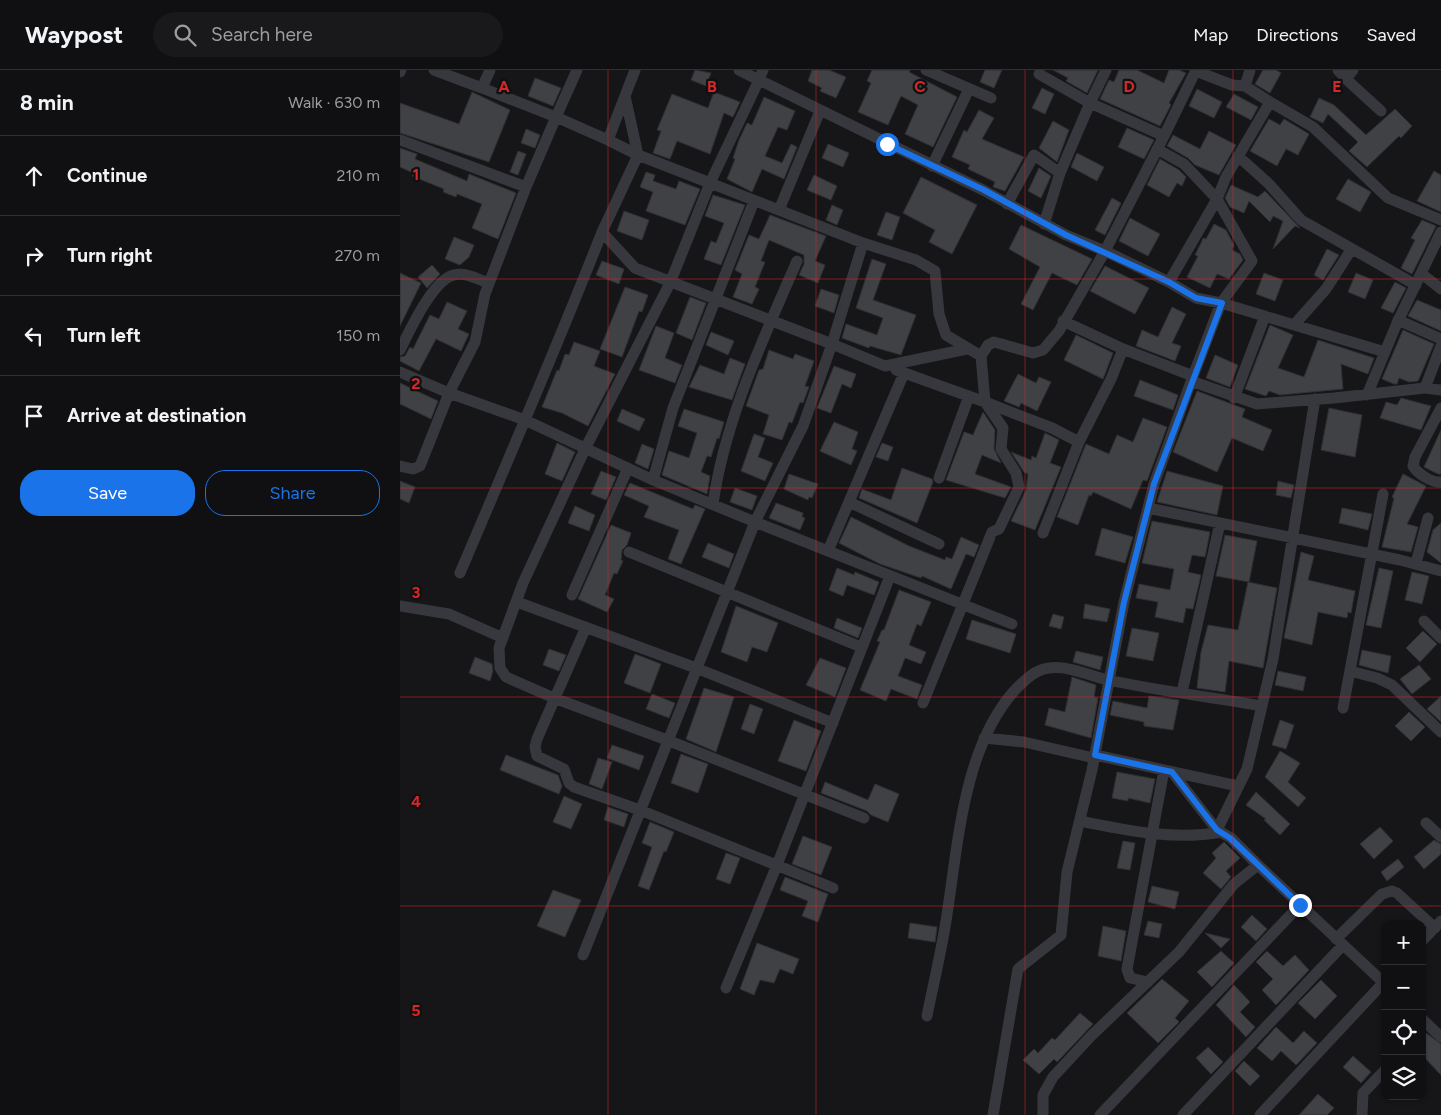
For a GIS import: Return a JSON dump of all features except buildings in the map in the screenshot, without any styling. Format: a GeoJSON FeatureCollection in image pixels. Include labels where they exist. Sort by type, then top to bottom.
{"type":"FeatureCollection","features":[{"type":"Feature","properties":{"kind":"street"},"geometry":{"type":"LineString","coordinates":[[434,70],[556,117],[638,155],[754,201],[863,243],[916,260],[935,271],[939,314],[946,335],[981,356]]}},
{"type":"Feature","properties":{"kind":"street"},"geometry":{"type":"LineString","coordinates":[[482,88],[490,70]]}},
{"type":"Feature","properties":{"kind":"street"},"geometry":{"type":"LineString","coordinates":[[400,466],[413,469],[420,466],[449,393],[475,342],[488,283],[526,187],[577,70]]}},
{"type":"Feature","properties":{"kind":"street"},"geometry":{"type":"LineString","coordinates":[[608,140],[635,70]]}},
{"type":"Feature","properties":{"kind":"street"},"geometry":{"type":"LineString","coordinates":[[739,70],[760,75],[820,111],[978,187],[1044,224],[1169,282],[1196,298],[1222,303],[1385,352]]}},
{"type":"Feature","properties":{"kind":"street"},"geometry":{"type":"LineString","coordinates":[[926,70],[991,98]]}},
{"type":"Feature","properties":{"kind":"street"},"geometry":{"type":"LineString","coordinates":[[1044,224],[1060,173],[1106,70]]}},
{"type":"Feature","properties":{"kind":"street"},"geometry":{"type":"LineString","coordinates":[[1245,86],[1250,70]]}},
{"type":"Feature","properties":{"kind":"street"},"geometry":{"type":"LineString","coordinates":[[923,703],[961,604],[992,532],[999,530],[1019,487],[1016,473],[1001,449],[1003,428],[985,402],[981,356],[988,345],[994,342],[1037,352],[1051,343],[1105,251],[1196,71],[1232,85],[1245,86],[1314,127],[1388,198],[1441,220]]}},
{"type":"Feature","properties":{"kind":"street"},"geometry":{"type":"LineString","coordinates":[[1346,73],[1381,111]]}},
{"type":"Feature","properties":{"kind":"street"},"geometry":{"type":"LineString","coordinates":[[1039,74],[1090,103],[1164,136]]}},
{"type":"Feature","properties":{"kind":"street"},"geometry":{"type":"LineString","coordinates":[[760,75],[710,183],[670,283],[585,449],[523,583],[503,638],[499,656],[500,668],[506,677],[554,698],[668,740],[864,818]]}},
{"type":"Feature","properties":{"kind":"street"},"geometry":{"type":"LineString","coordinates":[[932,166],[970,89]]}},
{"type":"Feature","properties":{"kind":"street"},"geometry":{"type":"LineString","coordinates":[[460,573],[564,331],[602,232],[638,155],[625,96]]}},
{"type":"Feature","properties":{"kind":"street"},"geometry":{"type":"LineString","coordinates":[[1169,282],[1270,102]]}},
{"type":"Feature","properties":{"kind":"street"},"geometry":{"type":"LineString","coordinates":[[779,210],[820,111]]}},
{"type":"Feature","properties":{"kind":"street"},"geometry":{"type":"LineString","coordinates":[[400,140],[526,187]]}},
{"type":"Feature","properties":{"kind":"street"},"geometry":{"type":"LineString","coordinates":[[993,1115],[1018,968],[1061,935],[1067,872],[1095,757],[1124,602],[1154,484],[1222,303],[1252,261],[1217,199],[1184,164],[1157,149]]}},
{"type":"Feature","properties":{"kind":"street"},"geometry":{"type":"LineString","coordinates":[[1007,204],[1034,155],[1060,173]]}},
{"type":"Feature","properties":{"kind":"street"},"geometry":{"type":"LineString","coordinates":[[1238,156],[1270,184],[1301,220],[1416,286]]}},
{"type":"Feature","properties":{"kind":"street"},"geometry":{"type":"LineString","coordinates":[[654,480],[673,408],[717,301],[754,201]]}},
{"type":"Feature","properties":{"kind":"street"},"geometry":{"type":"LineString","coordinates":[[602,232],[635,268],[885,366],[1052,428],[1079,442]]}},
{"type":"Feature","properties":{"kind":"street"},"geometry":{"type":"LineString","coordinates":[[1367,395],[1398,320],[1441,232]]}},
{"type":"Feature","properties":{"kind":"street"},"geometry":{"type":"LineString","coordinates":[[583,955],[755,522],[803,426],[832,344],[863,243]]}},
{"type":"Feature","properties":{"kind":"street"},"geometry":{"type":"LineString","coordinates":[[1294,325],[1326,289],[1351,250]]}},
{"type":"Feature","properties":{"kind":"street"},"geometry":{"type":"LineString","coordinates":[[713,504],[719,464],[732,419],[797,261]]}},
{"type":"Feature","properties":{"kind":"street"},"geometry":{"type":"LineString","coordinates":[[1422,274],[1441,289]]}},
{"type":"Feature","properties":{"kind":"street"},"geometry":{"type":"LineString","coordinates":[[400,350],[419,314],[440,285],[450,276],[464,275],[488,283]]}},
{"type":"Feature","properties":{"kind":"street"},"geometry":{"type":"LineString","coordinates":[[1234,398],[1265,316]]}},
{"type":"Feature","properties":{"kind":"street"},"geometry":{"type":"LineString","coordinates":[[1398,320],[1441,339]]}},
{"type":"Feature","properties":{"kind":"street"},"geometry":{"type":"LineString","coordinates":[[1063,321],[1234,398],[1257,404],[1315,400],[1425,388],[1441,390]]}},
{"type":"Feature","properties":{"kind":"street"},"geometry":{"type":"LineString","coordinates":[[1425,388],[1441,346]]}},
{"type":"Feature","properties":{"kind":"street"},"geometry":{"type":"LineString","coordinates":[[885,366],[967,349]]}},
{"type":"Feature","properties":{"kind":"street"},"geometry":{"type":"LineString","coordinates":[[1043,533],[1079,442],[1111,379],[1123,349]]}},
{"type":"Feature","properties":{"kind":"street"},"geometry":{"type":"LineString","coordinates":[[400,372],[449,393],[525,420],[654,480],[755,522],[1012,624]]}},
{"type":"Feature","properties":{"kind":"street"},"geometry":{"type":"LineString","coordinates":[[828,551],[904,373]]}},
{"type":"Feature","properties":{"kind":"street"},"geometry":{"type":"LineString","coordinates":[[939,478],[968,396]]}},
{"type":"Feature","properties":{"kind":"street"},"geometry":{"type":"LineString","coordinates":[[1219,831],[1246,769],[1262,706],[1294,538],[1315,400]]}},
{"type":"Feature","properties":{"kind":"street"},"geometry":{"type":"LineString","coordinates":[[1441,408],[1415,458],[1413,466],[1417,472],[1436,482],[1441,482]]}},
{"type":"Feature","properties":{"kind":"street"},"geometry":{"type":"LineString","coordinates":[[572,595],[628,468]]}},
{"type":"Feature","properties":{"kind":"street"},"geometry":{"type":"LineString","coordinates":[[1343,708],[1382,494]]}},
{"type":"Feature","properties":{"kind":"street"},"geometry":{"type":"LineString","coordinates":[[849,502],[939,544]]}},
{"type":"Feature","properties":{"kind":"street"},"geometry":{"type":"LineString","coordinates":[[1148,508],[1371,554],[1441,571]]}},
{"type":"Feature","properties":{"kind":"street"},"geometry":{"type":"LineString","coordinates":[[1416,564],[1428,518]]}},
{"type":"Feature","properties":{"kind":"street"},"geometry":{"type":"LineString","coordinates":[[1182,692],[1220,523]]}},
{"type":"Feature","properties":{"kind":"street"},"geometry":{"type":"LineString","coordinates":[[629,552],[861,647]]}},
{"type":"Feature","properties":{"kind":"street"},"geometry":{"type":"LineString","coordinates":[[726,988],[805,795],[890,576]]}},
{"type":"Feature","properties":{"kind":"street"},"geometry":{"type":"LineString","coordinates":[[517,602],[696,668],[833,723]]}},
{"type":"Feature","properties":{"kind":"street"},"geometry":{"type":"LineString","coordinates":[[400,606],[449,614],[503,638]]}},
{"type":"Feature","properties":{"kind":"street"},"geometry":{"type":"LineString","coordinates":[[1424,621],[1441,638]]}},
{"type":"Feature","properties":{"kind":"street"},"geometry":{"type":"LineString","coordinates":[[586,627],[537,739],[535,747],[537,756],[564,769],[569,783],[574,787],[640,810],[833,888]]}},
{"type":"Feature","properties":{"kind":"street"},"geometry":{"type":"LineString","coordinates":[[927,1016],[945,929],[965,803],[984,738],[1008,698],[1028,677],[1043,669],[1061,668],[1109,680],[1262,706]]}},
{"type":"Feature","properties":{"kind":"street"},"geometry":{"type":"LineString","coordinates":[[1350,671],[1377,678],[1392,685],[1441,732]]}},
{"type":"Feature","properties":{"kind":"street"},"geometry":{"type":"LineString","coordinates":[[984,738],[1024,742],[1238,786]]}},
{"type":"Feature","properties":{"kind":"street"},"geometry":{"type":"LineString","coordinates":[[1168,771],[1219,831],[1381,980]]}},
{"type":"Feature","properties":{"kind":"street"},"geometry":{"type":"LineString","coordinates":[[1148,982],[1130,978],[1127,969],[1152,834],[1168,771]]}},
{"type":"Feature","properties":{"kind":"street"},"geometry":{"type":"LineString","coordinates":[[1080,821],[1152,834],[1204,835],[1219,831]]}},
{"type":"Feature","properties":{"kind":"street"},"geometry":{"type":"LineString","coordinates":[[1426,823],[1441,837]]}},
{"type":"Feature","properties":{"kind":"street"},"geometry":{"type":"LineString","coordinates":[[1043,1115],[1043,1095],[1053,1077],[1180,952],[1234,884],[1258,865]]}},
{"type":"Feature","properties":{"kind":"street"},"geometry":{"type":"LineString","coordinates":[[1183,1115],[1382,894],[1392,891],[1397,893],[1438,924],[1426,937]]}},
{"type":"Feature","properties":{"kind":"street"},"geometry":{"type":"LineString","coordinates":[[1100,1115],[1300,905]]}},
{"type":"Feature","properties":{"kind":"street"},"geometry":{"type":"LineString","coordinates":[[1260,1115],[1381,986]]}},
{"type":"Feature","properties":{"kind":"street"},"geometry":{"type":"LineString","coordinates":[[1426,1024],[1441,1037]]}},
{"type":"Feature","properties":{"kind":"street"},"geometry":{"type":"LineString","coordinates":[[1426,1032],[1431,1028]]}},
{"type":"Feature","properties":{"kind":"street"},"geometry":{"type":"LineString","coordinates":[[1362,1115],[1363,1093],[1381,1074]]}},
{"type":"Feature","properties":{"kind":"route"},"geometry":{"type":"LineString","coordinates":[[887,144],[984,190],[1017,210],[1066,235],[1105,251],[1169,282],[1196,298],[1222,303],[1154,484],[1124,602],[1095,755],[1172,772],[1198,808],[1217,830],[1230,838],[1300,905]]}}]}
